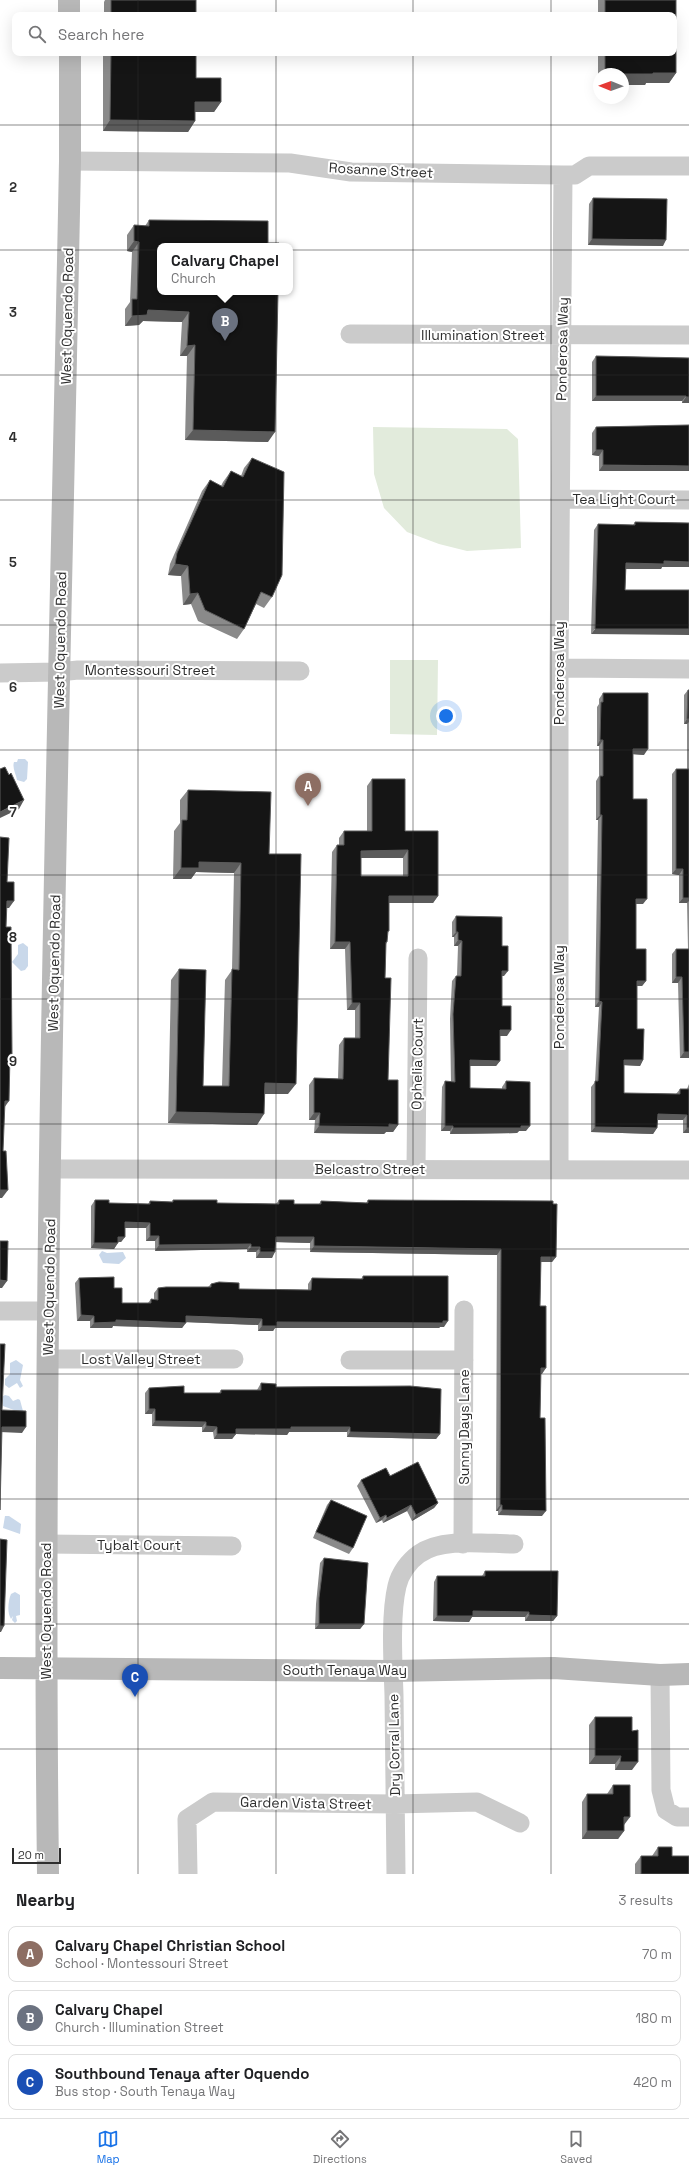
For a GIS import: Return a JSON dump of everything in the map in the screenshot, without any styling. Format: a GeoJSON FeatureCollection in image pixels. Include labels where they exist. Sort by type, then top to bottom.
{"type":"FeatureCollection","features":[{"type":"Feature","properties":{"kind":"street"},"geometry":{"type":"LineString","coordinates":[[69,0],[69,12]]}},
{"type":"Feature","properties":{"kind":"street","name":"West Oquendo Road"},"geometry":{"type":"LineString","coordinates":[[48,1874],[46,1544],[48,1311],[59,672],[70,161],[70,56]]}},
{"type":"Feature","properties":{"kind":"street","name":"Rosanne Street"},"geometry":{"type":"LineString","coordinates":[[70,161],[290,164],[351,172],[563,175],[575,175],[589,166],[689,166]]}},
{"type":"Feature","properties":{"kind":"street","name":"Ponderosa Way"},"geometry":{"type":"LineString","coordinates":[[559,1170],[559,668],[563,336],[563,175]]}},
{"type":"Feature","properties":{"kind":"street","name":"Illumination Street"},"geometry":{"type":"LineString","coordinates":[[350,334],[563,336],[689,335]]}},
{"type":"Feature","properties":{"kind":"street","name":"Tea Light Court"},"geometry":{"type":"LineString","coordinates":[[560,499],[689,500]]}},
{"type":"Feature","properties":{"kind":"street"},"geometry":{"type":"LineString","coordinates":[[559,668],[689,669]]}},
{"type":"Feature","properties":{"kind":"street","name":"Montessouri Street"},"geometry":{"type":"LineString","coordinates":[[0,673],[59,672],[78,670],[300,671]]}},
{"type":"Feature","properties":{"kind":"street","name":"Ophelia Court"},"geometry":{"type":"LineString","coordinates":[[416,1170],[418,958]]}},
{"type":"Feature","properties":{"kind":"street","name":"Belcastro Street"},"geometry":{"type":"LineString","coordinates":[[51,1169],[689,1170]]}},
{"type":"Feature","properties":{"kind":"street","name":"Sunny Days Lane"},"geometry":{"type":"LineString","coordinates":[[463,1544],[464,1310]]}},
{"type":"Feature","properties":{"kind":"street"},"geometry":{"type":"LineString","coordinates":[[0,1311],[48,1311]]}},
{"type":"Feature","properties":{"kind":"street","name":"Lost Valley Street"},"geometry":{"type":"LineString","coordinates":[[48,1359],[234,1359]]}},
{"type":"Feature","properties":{"kind":"street"},"geometry":{"type":"LineString","coordinates":[[350,1360],[464,1360]]}},
{"type":"Feature","properties":{"kind":"street","name":"Tybalt Court"},"geometry":{"type":"LineString","coordinates":[[46,1544],[232,1546]]}},
{"type":"Feature","properties":{"kind":"street","name":"Dry Corral Lane"},"geometry":{"type":"LineString","coordinates":[[396,1874],[394,1671],[396,1596],[398,1584],[405,1568],[426,1549],[447,1544],[514,1544]]}},
{"type":"Feature","properties":{"kind":"street","name":"South Tenaya Way"},"geometry":{"type":"LineString","coordinates":[[0,1668],[46,1667],[394,1671],[554,1668],[660,1675],[689,1674]]}},
{"type":"Feature","properties":{"kind":"street"},"geometry":{"type":"LineString","coordinates":[[660,1675],[660,1790],[666,1810],[677,1817],[689,1817]]}},
{"type":"Feature","properties":{"kind":"street","name":"Garden Vista Street"},"geometry":{"type":"LineString","coordinates":[[188,1874],[187,1819],[213,1802],[395,1804],[477,1802],[520,1823]]}},
{"type":"Feature","properties":{"kind":"green space"},"geometry":{"type":"Polygon","coordinates":[[[373,427],[507,429],[518,439],[521,548],[467,551],[439,544],[407,532],[384,508],[374,474],[373,427]]]}},
{"type":"Feature","properties":{"kind":"green space"},"geometry":{"type":"Polygon","coordinates":[[[390,660],[438,660],[437,735],[390,734],[390,660]]]}},
{"type":"Feature","properties":{"kind":"water"},"geometry":{"type":"Polygon","coordinates":[[[18,759],[25,759],[28,762],[27,779],[24,782],[17,780],[14,771],[14,762],[17,762],[18,759]]]}},
{"type":"Feature","properties":{"kind":"water"},"geometry":{"type":"Polygon","coordinates":[[[23,943],[28,947],[28,966],[25,970],[21,971],[12,962],[18,954],[18,945],[23,943]]]}},
{"type":"Feature","properties":{"kind":"water"},"geometry":{"type":"Polygon","coordinates":[[[102,1251],[107,1253],[123,1252],[126,1258],[119,1264],[103,1263],[99,1255],[102,1251]]]}},
{"type":"Feature","properties":{"kind":"water"},"geometry":{"type":"Polygon","coordinates":[[[16,1360],[23,1365],[20,1380],[23,1386],[20,1388],[17,1383],[9,1388],[5,1385],[5,1379],[10,1374],[10,1363],[16,1360]]]}},
{"type":"Feature","properties":{"kind":"water"},"geometry":{"type":"Polygon","coordinates":[[[5,1395],[9,1396],[13,1401],[18,1399],[20,1400],[23,1411],[22,1413],[3,1406],[2,1397],[5,1395]]]}},
{"type":"Feature","properties":{"kind":"water"},"geometry":{"type":"Polygon","coordinates":[[[5,1516],[9,1516],[21,1524],[20,1534],[3,1528],[5,1516]]]}},
{"type":"Feature","properties":{"kind":"water"},"geometry":{"type":"Polygon","coordinates":[[[15,1592],[20,1595],[20,1615],[16,1616],[17,1621],[15,1623],[12,1620],[13,1616],[11,1619],[8,1607],[11,1594],[15,1592]]]}},
{"type":"Feature","properties":{"kind":"building"},"geometry":{"type":"Polygon","coordinates":[[[111,0],[196,0],[196,12],[111,12],[111,0]]]}},
{"type":"Feature","properties":{"kind":"building"},"geometry":{"type":"Polygon","coordinates":[[[605,0],[676,0],[676,12],[605,12],[605,0]]]}},
{"type":"Feature","properties":{"kind":"building"},"geometry":{"type":"Polygon","coordinates":[[[111,56],[196,56],[196,78],[221,78],[221,102],[195,102],[195,121],[110,120],[111,56]]]}},
{"type":"Feature","properties":{"kind":"building"},"geometry":{"type":"Polygon","coordinates":[[[605,56],[676,56],[676,73],[629,74],[629,68],[605,68],[605,56]]]}},
{"type":"Feature","properties":{"kind":"building"},"geometry":{"type":"Polygon","coordinates":[[[593,198],[667,199],[666,240],[592,239],[593,198]]]}},
{"type":"Feature","properties":{"kind":"building"},"geometry":{"type":"Polygon","coordinates":[[[149,220],[268,221],[268,243],[157,243],[157,295],[278,295],[275,432],[193,430],[195,345],[187,346],[189,312],[148,310],[147,315],[132,316],[132,299],[137,299],[139,242],[134,241],[134,225],[149,226],[149,220]]]}},
{"type":"Feature","properties":{"kind":"building"},"geometry":{"type":"Polygon","coordinates":[[[596,356],[689,358],[689,397],[596,396],[596,356]]]}},
{"type":"Feature","properties":{"kind":"building"},"geometry":{"type":"Polygon","coordinates":[[[689,425],[689,466],[603,465],[603,450],[596,450],[596,427],[689,425]]]}},
{"type":"Feature","properties":{"kind":"building"},"geometry":{"type":"Polygon","coordinates":[[[252,458],[284,472],[282,575],[272,597],[261,592],[244,629],[205,610],[198,593],[190,594],[188,566],[175,564],[177,553],[210,480],[223,487],[231,471],[243,477],[252,458]]]}},
{"type":"Feature","properties":{"kind":"building"},"geometry":{"type":"Polygon","coordinates":[[[635,522],[689,523],[689,562],[664,561],[664,564],[626,563],[625,590],[689,590],[689,629],[595,629],[598,524],[635,525],[635,522]]]}},
{"type":"Feature","properties":{"kind":"building"},"geometry":{"type":"Polygon","coordinates":[[[688,690],[689,719],[687,719],[688,690]]]}},
{"type":"Feature","properties":{"kind":"building"},"geometry":{"type":"Polygon","coordinates":[[[603,693],[648,693],[648,749],[633,749],[633,799],[647,799],[647,899],[636,899],[636,949],[646,949],[646,981],[637,981],[637,1029],[644,1029],[643,1060],[624,1060],[624,1093],[680,1094],[680,1089],[689,1089],[689,1128],[687,1128],[687,1115],[658,1114],[657,1128],[595,1127],[595,1081],[598,1081],[602,1002],[599,1001],[602,815],[600,815],[600,776],[603,776],[603,740],[600,740],[601,702],[603,702],[603,693]]]}},
{"type":"Feature","properties":{"kind":"building"},"geometry":{"type":"Polygon","coordinates":[[[5,767],[9,775],[11,773],[24,800],[0,812],[0,769],[5,767]]]}},
{"type":"Feature","properties":{"kind":"building"},"geometry":{"type":"Polygon","coordinates":[[[676,769],[689,769],[689,898],[683,898],[683,869],[676,869],[676,769]]]}},
{"type":"Feature","properties":{"kind":"building"},"geometry":{"type":"Polygon","coordinates":[[[372,779],[405,779],[405,831],[438,831],[438,896],[389,896],[389,931],[386,942],[385,978],[391,978],[388,1080],[398,1080],[398,1125],[389,1124],[389,1127],[319,1126],[320,1113],[314,1113],[314,1078],[343,1079],[344,1038],[360,1038],[360,1003],[352,1003],[350,942],[335,942],[337,845],[344,845],[344,831],[372,831],[372,779]],[[408,850],[361,851],[361,876],[408,876],[408,850]]]}},
{"type":"Feature","properties":{"kind":"building"},"geometry":{"type":"Polygon","coordinates":[[[188,790],[271,792],[269,854],[301,854],[296,1084],[265,1083],[264,1114],[176,1112],[179,969],[206,970],[203,1086],[229,1086],[232,969],[239,970],[241,863],[199,862],[199,868],[181,868],[182,820],[187,820],[188,790]]]}},
{"type":"Feature","properties":{"kind":"building"},"geometry":{"type":"Polygon","coordinates":[[[0,837],[9,838],[7,882],[14,882],[14,901],[7,901],[6,927],[11,927],[12,1054],[10,1054],[9,1101],[5,1101],[3,1151],[6,1151],[8,1190],[0,1190],[0,837]]]}},
{"type":"Feature","properties":{"kind":"building"},"geometry":{"type":"Polygon","coordinates":[[[456,916],[502,917],[502,946],[508,946],[508,971],[502,971],[502,1006],[511,1006],[511,1030],[500,1030],[500,1061],[470,1060],[470,1088],[506,1089],[506,1081],[530,1082],[530,1126],[521,1126],[521,1128],[453,1128],[453,1126],[445,1126],[445,1081],[455,1082],[453,1014],[456,976],[461,976],[462,941],[458,940],[458,932],[456,932],[456,916]]]}},
{"type":"Feature","properties":{"kind":"building"},"geometry":{"type":"Polygon","coordinates":[[[676,949],[689,949],[689,1052],[684,1052],[682,977],[676,977],[676,949]]]}},
{"type":"Feature","properties":{"kind":"building"},"geometry":{"type":"Polygon","coordinates":[[[95,1200],[109,1200],[109,1203],[150,1204],[150,1201],[173,1202],[173,1200],[217,1200],[217,1203],[279,1204],[279,1200],[294,1200],[294,1204],[321,1204],[321,1201],[368,1203],[368,1200],[553,1201],[553,1204],[557,1204],[556,1257],[541,1257],[540,1306],[546,1306],[546,1368],[541,1368],[540,1418],[545,1418],[546,1511],[502,1510],[502,1505],[500,1505],[501,1249],[314,1246],[314,1237],[276,1237],[275,1252],[260,1252],[260,1247],[251,1247],[251,1244],[159,1245],[159,1236],[150,1236],[150,1223],[125,1222],[125,1237],[118,1237],[118,1243],[94,1243],[95,1200]]]}},
{"type":"Feature","properties":{"kind":"building"},"geometry":{"type":"Polygon","coordinates":[[[0,1241],[8,1241],[7,1281],[0,1280],[0,1241]]]}},
{"type":"Feature","properties":{"kind":"building"},"geometry":{"type":"Polygon","coordinates":[[[363,1276],[448,1276],[448,1321],[443,1321],[443,1323],[277,1322],[277,1326],[262,1326],[262,1319],[186,1316],[186,1323],[116,1320],[116,1322],[94,1323],[94,1316],[81,1315],[79,1278],[114,1277],[114,1288],[122,1288],[122,1303],[151,1303],[151,1299],[158,1300],[158,1288],[211,1287],[211,1284],[219,1282],[239,1283],[239,1289],[311,1290],[312,1278],[363,1279],[363,1276]]]}},
{"type":"Feature","properties":{"kind":"building"},"geometry":{"type":"Polygon","coordinates":[[[0,1344],[5,1344],[2,1410],[26,1411],[26,1427],[2,1427],[0,1510],[0,1344]]]}},
{"type":"Feature","properties":{"kind":"building"},"geometry":{"type":"Polygon","coordinates":[[[261,1383],[276,1384],[276,1387],[410,1386],[441,1389],[440,1434],[350,1432],[350,1427],[291,1427],[291,1429],[236,1429],[236,1434],[217,1434],[217,1427],[206,1426],[206,1422],[155,1421],[155,1409],[149,1409],[149,1388],[184,1386],[184,1393],[221,1393],[221,1390],[261,1390],[261,1383]]]}},
{"type":"Feature","properties":{"kind":"building"},"geometry":{"type":"Polygon","coordinates":[[[418,1462],[438,1503],[416,1515],[411,1505],[387,1518],[386,1515],[380,1518],[361,1480],[386,1468],[390,1476],[418,1462]]]}},
{"type":"Feature","properties":{"kind":"building"},"geometry":{"type":"Polygon","coordinates":[[[331,1500],[367,1516],[353,1548],[316,1532],[331,1500]]]}},
{"type":"Feature","properties":{"kind":"building"},"geometry":{"type":"Polygon","coordinates":[[[0,1539],[7,1540],[4,1626],[0,1626],[0,1539]]]}},
{"type":"Feature","properties":{"kind":"building"},"geometry":{"type":"Polygon","coordinates":[[[324,1558],[368,1563],[364,1624],[319,1624],[319,1598],[324,1558]]]}},
{"type":"Feature","properties":{"kind":"building"},"geometry":{"type":"Polygon","coordinates":[[[485,1571],[558,1571],[557,1616],[529,1615],[529,1612],[473,1611],[473,1616],[437,1616],[437,1576],[485,1576],[485,1571]]]}},
{"type":"Feature","properties":{"kind":"building"},"geometry":{"type":"Polygon","coordinates":[[[595,1717],[632,1717],[632,1731],[638,1730],[638,1762],[620,1762],[621,1756],[595,1756],[595,1717]]]}},
{"type":"Feature","properties":{"kind":"building"},"geometry":{"type":"Polygon","coordinates":[[[613,1785],[630,1785],[630,1817],[624,1817],[624,1831],[587,1831],[587,1794],[613,1794],[613,1785]]]}},
{"type":"Feature","properties":{"kind":"building"},"geometry":{"type":"Polygon","coordinates":[[[658,1847],[672,1847],[672,1856],[689,1856],[689,1874],[641,1874],[641,1856],[658,1856],[658,1847]]]}},
{"type":"Feature","properties":{"kind":"place","name":"Calvary Chapel"},"geometry":{"type":"Point","coordinates":[225,341]}},
{"type":"Feature","properties":{"kind":"place","name":"Calvary Chapel Christian School"},"geometry":{"type":"Point","coordinates":[308,806]}},
{"type":"Feature","properties":{"kind":"place","name":"Southbound Tenaya after Oquendo"},"geometry":{"type":"Point","coordinates":[135,1697]}}]}
